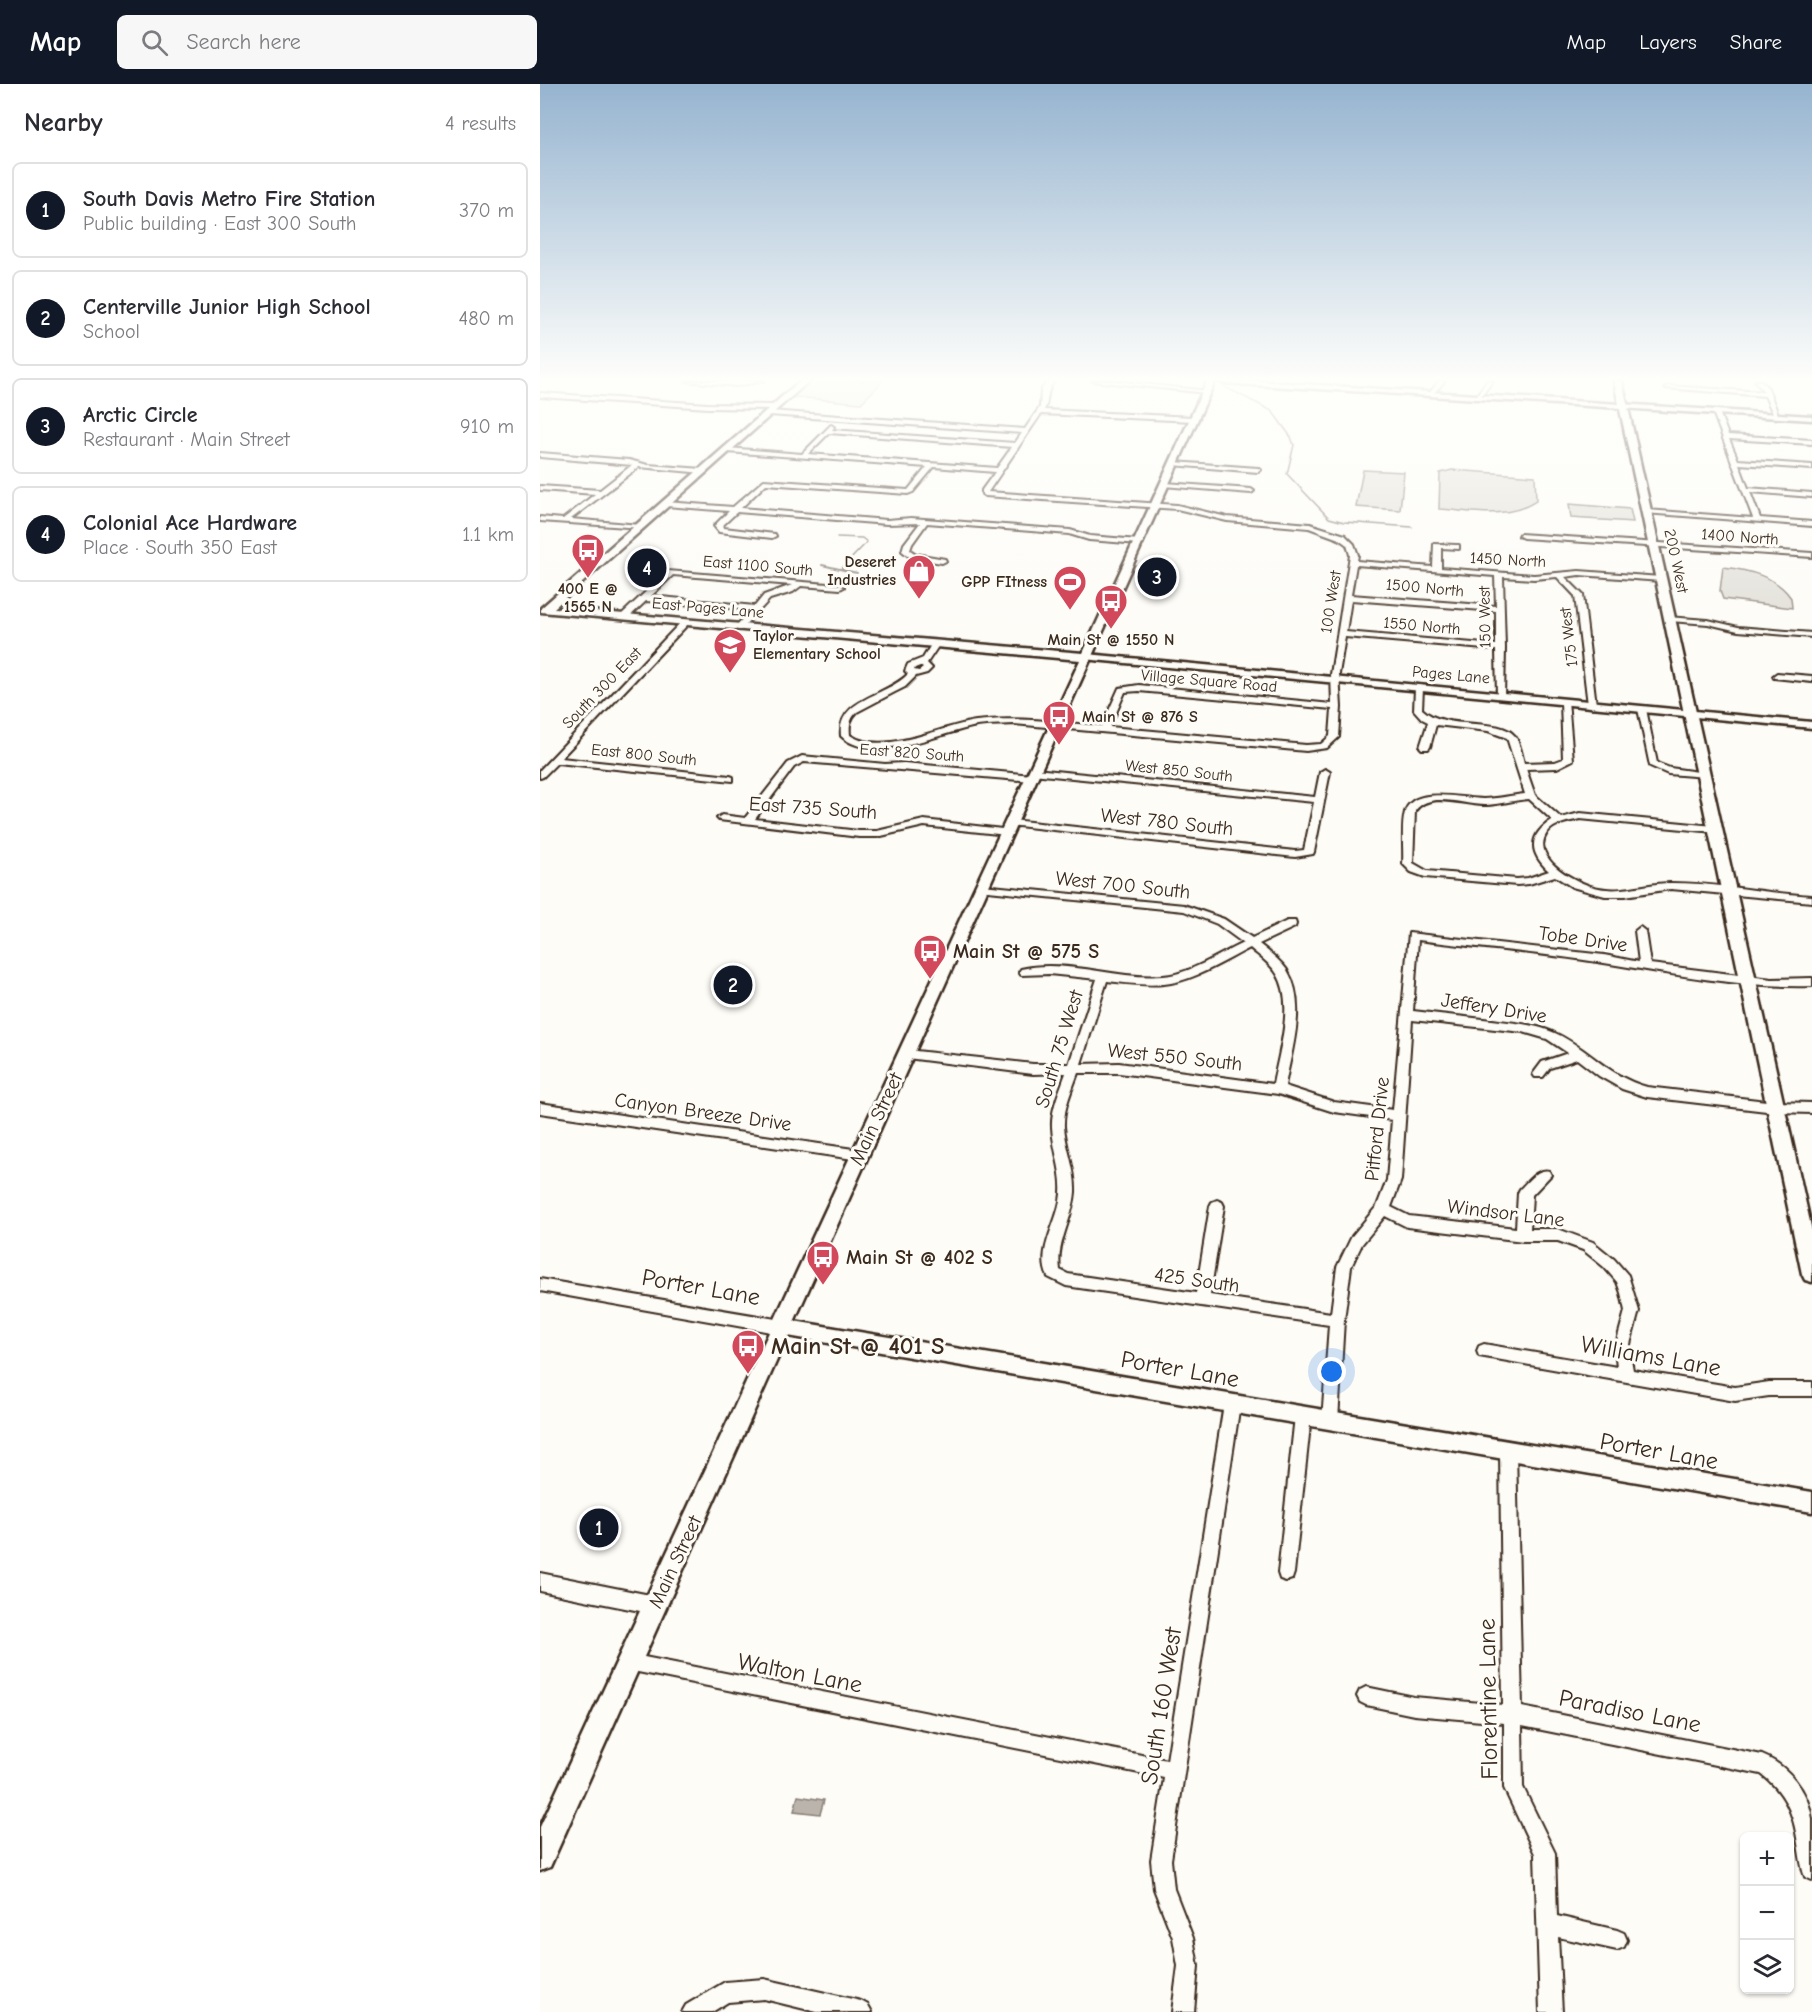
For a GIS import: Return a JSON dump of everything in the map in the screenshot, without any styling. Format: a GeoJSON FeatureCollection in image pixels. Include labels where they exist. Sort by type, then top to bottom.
{"type":"FeatureCollection","features":[{"type":"Feature","properties":{"kind":"main road"},"geometry":{"type":"LineString","coordinates":[[542,612],[703,471]]}},
{"type":"Feature","properties":{"kind":"main road","name":"Main Street"},"geometry":{"type":"LineString","coordinates":[[540,1857],[1171,471]]}},
{"type":"Feature","properties":{"kind":"main road","name":"200 West"},"geometry":{"type":"LineString","coordinates":[[1638,471],[1703,775]]}},
{"type":"Feature","properties":{"kind":"main road","name":"East Pages Lane"},"geometry":{"type":"LineString","coordinates":[[542,612],[686,622],[1088,657]]}},
{"type":"Feature","properties":{"kind":"main road"},"geometry":{"type":"LineString","coordinates":[[1703,775],[1812,1274]]}},
{"type":"Feature","properties":{"kind":"street"},"geometry":{"type":"LineString","coordinates":[[565,521],[627,471]]}},
{"type":"Feature","properties":{"kind":"street"},"geometry":{"type":"LineString","coordinates":[[772,536],[719,528],[734,510],[764,482],[911,491],[927,471]]}},
{"type":"Feature","properties":{"kind":"street"},"geometry":{"type":"LineString","coordinates":[[998,471],[985,494],[1156,505]]}},
{"type":"Feature","properties":{"kind":"street"},"geometry":{"type":"LineString","coordinates":[[1192,495],[1202,471]]}},
{"type":"Feature","properties":{"kind":"street"},"geometry":{"type":"LineString","coordinates":[[1165,484],[1251,493],[1258,471]]}},
{"type":"Feature","properties":{"kind":"street"},"geometry":{"type":"LineString","coordinates":[[1738,471],[1757,520]]}},
{"type":"Feature","properties":{"kind":"street"},"geometry":{"type":"LineString","coordinates":[[540,488],[601,492]]}},
{"type":"Feature","properties":{"kind":"street"},"geometry":{"type":"LineString","coordinates":[[1745,490],[1812,495]]}},
{"type":"Feature","properties":{"kind":"street"},"geometry":{"type":"LineString","coordinates":[[666,504],[887,522],[925,521],[1070,532],[1089,538],[1139,542]]}},
{"type":"Feature","properties":{"kind":"street","name":"100 West"},"geometry":{"type":"LineString","coordinates":[[935,645],[923,664],[911,666],[909,671],[914,673],[900,686],[862,703],[848,718],[843,729],[846,736],[870,746],[885,746],[995,721],[1057,724],[1306,748],[1324,746],[1334,737],[1337,707],[1334,681],[1353,563],[1353,549],[1338,535],[1310,526],[1227,519],[1190,509],[1156,505]]}},
{"type":"Feature","properties":{"kind":"street"},"geometry":{"type":"LineString","coordinates":[[1647,512],[1812,524]]}},
{"type":"Feature","properties":{"kind":"street"},"geometry":{"type":"LineString","coordinates":[[540,519],[639,527]]}},
{"type":"Feature","properties":{"kind":"street"},"geometry":{"type":"LineString","coordinates":[[925,521],[908,544],[906,551],[914,556],[942,561]]}},
{"type":"Feature","properties":{"kind":"street","name":"1400 North"},"geometry":{"type":"LineString","coordinates":[[1523,536],[1812,555]]}},
{"type":"Feature","properties":{"kind":"street"},"geometry":{"type":"LineString","coordinates":[[1437,570],[1437,546],[1456,547]]}},
{"type":"Feature","properties":{"kind":"street","name":"1450 North"},"geometry":{"type":"LineString","coordinates":[[1353,563],[1539,577],[1585,573],[1661,579]]}},
{"type":"Feature","properties":{"kind":"street","name":"East 1100 South"},"geometry":{"type":"LineString","coordinates":[[643,598],[674,572],[840,587]]}},
{"type":"Feature","properties":{"kind":"street","name":"150 West"},"geometry":{"type":"LineString","coordinates":[[1499,574],[1501,696]]}},
{"type":"Feature","properties":{"kind":"street","name":"175 West"},"geometry":{"type":"LineString","coordinates":[[1559,575],[1580,595],[1592,705]]}},
{"type":"Feature","properties":{"kind":"street"},"geometry":{"type":"LineString","coordinates":[[738,628],[754,608],[767,597],[790,590],[800,583]]}},
{"type":"Feature","properties":{"kind":"street","name":"1500 North"},"geometry":{"type":"LineString","coordinates":[[1347,597],[1500,609]]}},
{"type":"Feature","properties":{"kind":"street"},"geometry":{"type":"LineString","coordinates":[[624,617],[643,598],[754,608]]}},
{"type":"Feature","properties":{"kind":"street"},"geometry":{"type":"LineString","coordinates":[[1670,619],[1812,635]]}},
{"type":"Feature","properties":{"kind":"street","name":"South 300 East"},"geometry":{"type":"LineString","coordinates":[[540,775],[686,622]]}},
{"type":"Feature","properties":{"kind":"street","name":"1550 North"},"geometry":{"type":"LineString","coordinates":[[1341,634],[1501,648]]}},
{"type":"Feature","properties":{"kind":"street","name":"Pages Lane"},"geometry":{"type":"LineString","coordinates":[[1088,657],[1812,725]]}},
{"type":"Feature","properties":{"kind":"street"},"geometry":{"type":"LineString","coordinates":[[1777,676],[1812,679]]}},
{"type":"Feature","properties":{"kind":"street","name":"Village Square Road"},"geometry":{"type":"LineString","coordinates":[[1105,729],[1122,690],[1139,688],[1337,707]]}},
{"type":"Feature","properties":{"kind":"street"},"geometry":{"type":"LineString","coordinates":[[1419,688],[1418,710],[1422,715],[1433,721],[1504,732],[1513,740],[1531,796],[1559,821]]}},
{"type":"Feature","properties":{"kind":"street"},"geometry":{"type":"LineString","coordinates":[[1521,766],[1561,765],[1568,760],[1565,702]]}},
{"type":"Feature","properties":{"kind":"street"},"geometry":{"type":"LineString","coordinates":[[1642,709],[1653,764],[1668,771],[1703,775]]}},
{"type":"Feature","properties":{"kind":"street"},"geometry":{"type":"LineString","coordinates":[[1425,747],[1433,721]]}},
{"type":"Feature","properties":{"kind":"street","name":"East 800 South"},"geometry":{"type":"LineString","coordinates":[[554,760],[730,779]]}},
{"type":"Feature","properties":{"kind":"street","name":"East 820 South"},"geometry":{"type":"LineString","coordinates":[[748,821],[797,760],[1033,775]]}},
{"type":"Feature","properties":{"kind":"street"},"geometry":{"type":"LineString","coordinates":[[1320,800],[1325,772]]}},
{"type":"Feature","properties":{"kind":"street","name":"West 850 South"},"geometry":{"type":"LineString","coordinates":[[1033,775],[1320,800]]}},
{"type":"Feature","properties":{"kind":"street"},"geometry":{"type":"LineString","coordinates":[[1531,796],[1487,802],[1436,798],[1420,801],[1412,806],[1410,811],[1407,861],[1412,868],[1422,873],[1502,882],[1529,881],[1554,873]]}},
{"type":"Feature","properties":{"kind":"street","name":"West 780 South"},"geometry":{"type":"LineString","coordinates":[[1010,827],[1295,854],[1309,852],[1320,800]]}},
{"type":"Feature","properties":{"kind":"street"},"geometry":{"type":"LineString","coordinates":[[1714,829],[1592,816],[1574,817],[1559,821],[1545,830],[1538,843],[1542,859],[1554,873],[1575,885],[1605,893],[1634,893],[1667,886],[1812,899]]}},
{"type":"Feature","properties":{"kind":"street","name":"East 735 South"},"geometry":{"type":"LineString","coordinates":[[722,818],[859,834],[877,834],[924,823],[1010,827]]}},
{"type":"Feature","properties":{"kind":"street","name":"West 700 South"},"geometry":{"type":"LineString","coordinates":[[982,888],[1184,908],[1223,920],[1281,971],[1289,986],[1291,1007],[1278,1089]]}},
{"type":"Feature","properties":{"kind":"street"},"geometry":{"type":"LineString","coordinates":[[1025,972],[1049,970],[1103,977],[1165,980],[1194,971],[1291,924]]}},
{"type":"Feature","properties":{"kind":"street"},"geometry":{"type":"LineString","coordinates":[[1640,931],[1645,967]]}},
{"type":"Feature","properties":{"kind":"street","name":"Tobe Drive"},"geometry":{"type":"LineString","coordinates":[[1413,936],[1776,983],[1812,982]]}},
{"type":"Feature","properties":{"kind":"street","name":"Pitford Drive"},"geometry":{"type":"LineString","coordinates":[[1330,1421],[1337,1320],[1344,1267],[1357,1240],[1383,1209],[1394,1180],[1413,936]]}},
{"type":"Feature","properties":{"kind":"street","name":"South 75 West"},"geometry":{"type":"LineString","coordinates":[[1053,1273],[1050,1259],[1067,1200],[1068,1170],[1056,1132],[1058,1114],[1103,977]]}},
{"type":"Feature","properties":{"kind":"street","name":"Jeffery Drive"},"geometry":{"type":"LineString","coordinates":[[1407,1015],[1523,1028],[1551,1036],[1603,1073],[1626,1086],[1647,1092],[1775,1107],[1812,1108]]}},
{"type":"Feature","properties":{"kind":"street","name":"West 550 South"},"geometry":{"type":"LineString","coordinates":[[907,1054],[1033,1069],[1119,1068],[1278,1089],[1334,1107],[1399,1116]]}},
{"type":"Feature","properties":{"kind":"street"},"geometry":{"type":"LineString","coordinates":[[1539,1074],[1546,1065],[1579,1054]]}},
{"type":"Feature","properties":{"kind":"street","name":"Canyon Breeze Drive"},"geometry":{"type":"LineString","coordinates":[[540,1108],[860,1155]]}},
{"type":"Feature","properties":{"kind":"street"},"geometry":{"type":"LineString","coordinates":[[1523,1235],[1525,1193],[1544,1175]]}},
{"type":"Feature","properties":{"kind":"street"},"geometry":{"type":"LineString","coordinates":[[1202,1301],[1217,1206]]}},
{"type":"Feature","properties":{"kind":"street","name":"Windsor Lane"},"geometry":{"type":"LineString","coordinates":[[1383,1209],[1407,1221],[1523,1235],[1558,1235],[1588,1246],[1609,1263],[1623,1279],[1632,1311],[1623,1348],[1626,1375]]}},
{"type":"Feature","properties":{"kind":"street","name":"425 South"},"geometry":{"type":"LineString","coordinates":[[1053,1273],[1066,1280],[1337,1320]]}},
{"type":"Feature","properties":{"kind":"street","name":"Porter Lane"},"geometry":{"type":"LineString","coordinates":[[540,1285],[1812,1503]]}},
{"type":"Feature","properties":{"kind":"street","name":"Williams Lane"},"geometry":{"type":"LineString","coordinates":[[1484,1351],[1736,1394],[1769,1389],[1812,1389]]}},
{"type":"Feature","properties":{"kind":"street","name":"South 160 West"},"geometry":{"type":"LineString","coordinates":[[1183,2012],[1188,1966],[1183,1938],[1164,1889],[1161,1860],[1232,1404]]}},
{"type":"Feature","properties":{"kind":"street"},"geometry":{"type":"LineString","coordinates":[[1286,1573],[1303,1416]]}},
{"type":"Feature","properties":{"kind":"street","name":"Florentine Lane"},"geometry":{"type":"LineString","coordinates":[[1508,1451],[1514,1788],[1545,1852],[1551,2012]]}},
{"type":"Feature","properties":{"kind":"street"},"geometry":{"type":"LineString","coordinates":[[540,1582],[655,1605]]}},
{"type":"Feature","properties":{"kind":"street","name":"Walton Lane"},"geometry":{"type":"LineString","coordinates":[[629,1663],[1175,1771]]}},
{"type":"Feature","properties":{"kind":"street","name":"Paradiso Lane"},"geometry":{"type":"LineString","coordinates":[[1366,1696],[1414,1706],[1513,1715],[1742,1759],[1768,1767],[1788,1786],[1803,1815],[1812,1870]]}},
{"type":"Feature","properties":{"kind":"street"},"geometry":{"type":"LineString","coordinates":[[1548,1924],[1617,1940]]}},
{"type":"Feature","properties":{"kind":"street"},"geometry":{"type":"LineString","coordinates":[[693,2012],[725,1992],[764,1989],[861,2012]]}},
{"type":"Feature","properties":{"kind":"shaded area"},"geometry":{"type":"Polygon","coordinates":[[[1363,471],[1404,472],[1400,510],[1356,507],[1363,471]]]}},
{"type":"Feature","properties":{"kind":"shaded area"},"geometry":{"type":"Polygon","coordinates":[[[1465,471],[1535,476],[1536,501],[1514,511],[1489,513],[1439,509],[1440,473],[1465,471]]]}},
{"type":"Feature","properties":{"kind":"shaded area"},"geometry":{"type":"Polygon","coordinates":[[[1569,504],[1630,509],[1633,522],[1571,518],[1569,504]]]}},
{"type":"Feature","properties":{"kind":"shaded area"},"geometry":{"type":"Polygon","coordinates":[[[1723,567],[1751,572],[1770,579],[1785,590],[1791,598],[1792,608],[1723,599],[1720,591],[1723,567]]]}},
{"type":"Feature","properties":{"kind":"shaded area"},"geometry":{"type":"Polygon","coordinates":[[[798,1796],[824,1800],[820,1814],[794,1811],[798,1796]]]}},
{"type":"Feature","properties":{"kind":"waterway"},"geometry":{"type":"LineString","coordinates":[[1288,471],[1287,474],[1329,518],[1344,522],[1412,527]]}},
{"type":"Feature","properties":{"kind":"waterway"},"geometry":{"type":"LineString","coordinates":[[837,537],[862,538],[867,542],[848,562]]}},
{"type":"Feature","properties":{"kind":"waterway"},"geometry":{"type":"LineString","coordinates":[[841,569],[848,562]]}},
{"type":"Feature","properties":{"kind":"waterway"},"geometry":{"type":"LineString","coordinates":[[822,565],[857,573]]}},
{"type":"Feature","properties":{"kind":"place","name":"Colonial Ace Hardware"},"geometry":{"type":"Point","coordinates":[647,568]}},
{"type":"Feature","properties":{"kind":"place","name":"Arctic Circle"},"geometry":{"type":"Point","coordinates":[1157,577]}},
{"type":"Feature","properties":{"kind":"place","name":"400 E @ 1565 N"},"geometry":{"type":"Point","coordinates":[588,579]}},
{"type":"Feature","properties":{"kind":"place","name":"Deseret Industries"},"geometry":{"type":"Point","coordinates":[919,600]}},
{"type":"Feature","properties":{"kind":"place","name":"GPP FItness"},"geometry":{"type":"Point","coordinates":[1070,611]}},
{"type":"Feature","properties":{"kind":"place","name":"Main St @ 1550 N"},"geometry":{"type":"Point","coordinates":[1111,630]}},
{"type":"Feature","properties":{"kind":"place","name":"Taylor Elementary School"},"geometry":{"type":"Point","coordinates":[730,674]}},
{"type":"Feature","properties":{"kind":"place","name":"Main St @ 876 S"},"geometry":{"type":"Point","coordinates":[1059,746]}},
{"type":"Feature","properties":{"kind":"place","name":"Main St @ 575 S"},"geometry":{"type":"Point","coordinates":[930,980]}},
{"type":"Feature","properties":{"kind":"place","name":"Centerville Junior High School"},"geometry":{"type":"Point","coordinates":[733,985]}},
{"type":"Feature","properties":{"kind":"place","name":"Main St @ 402 S"},"geometry":{"type":"Point","coordinates":[823,1286]}},
{"type":"Feature","properties":{"kind":"place","name":"Main St @ 401 S"},"geometry":{"type":"Point","coordinates":[748,1375]}},
{"type":"Feature","properties":{"kind":"place","name":"South Davis Metro Fire Station"},"geometry":{"type":"Point","coordinates":[599,1528]}}]}
